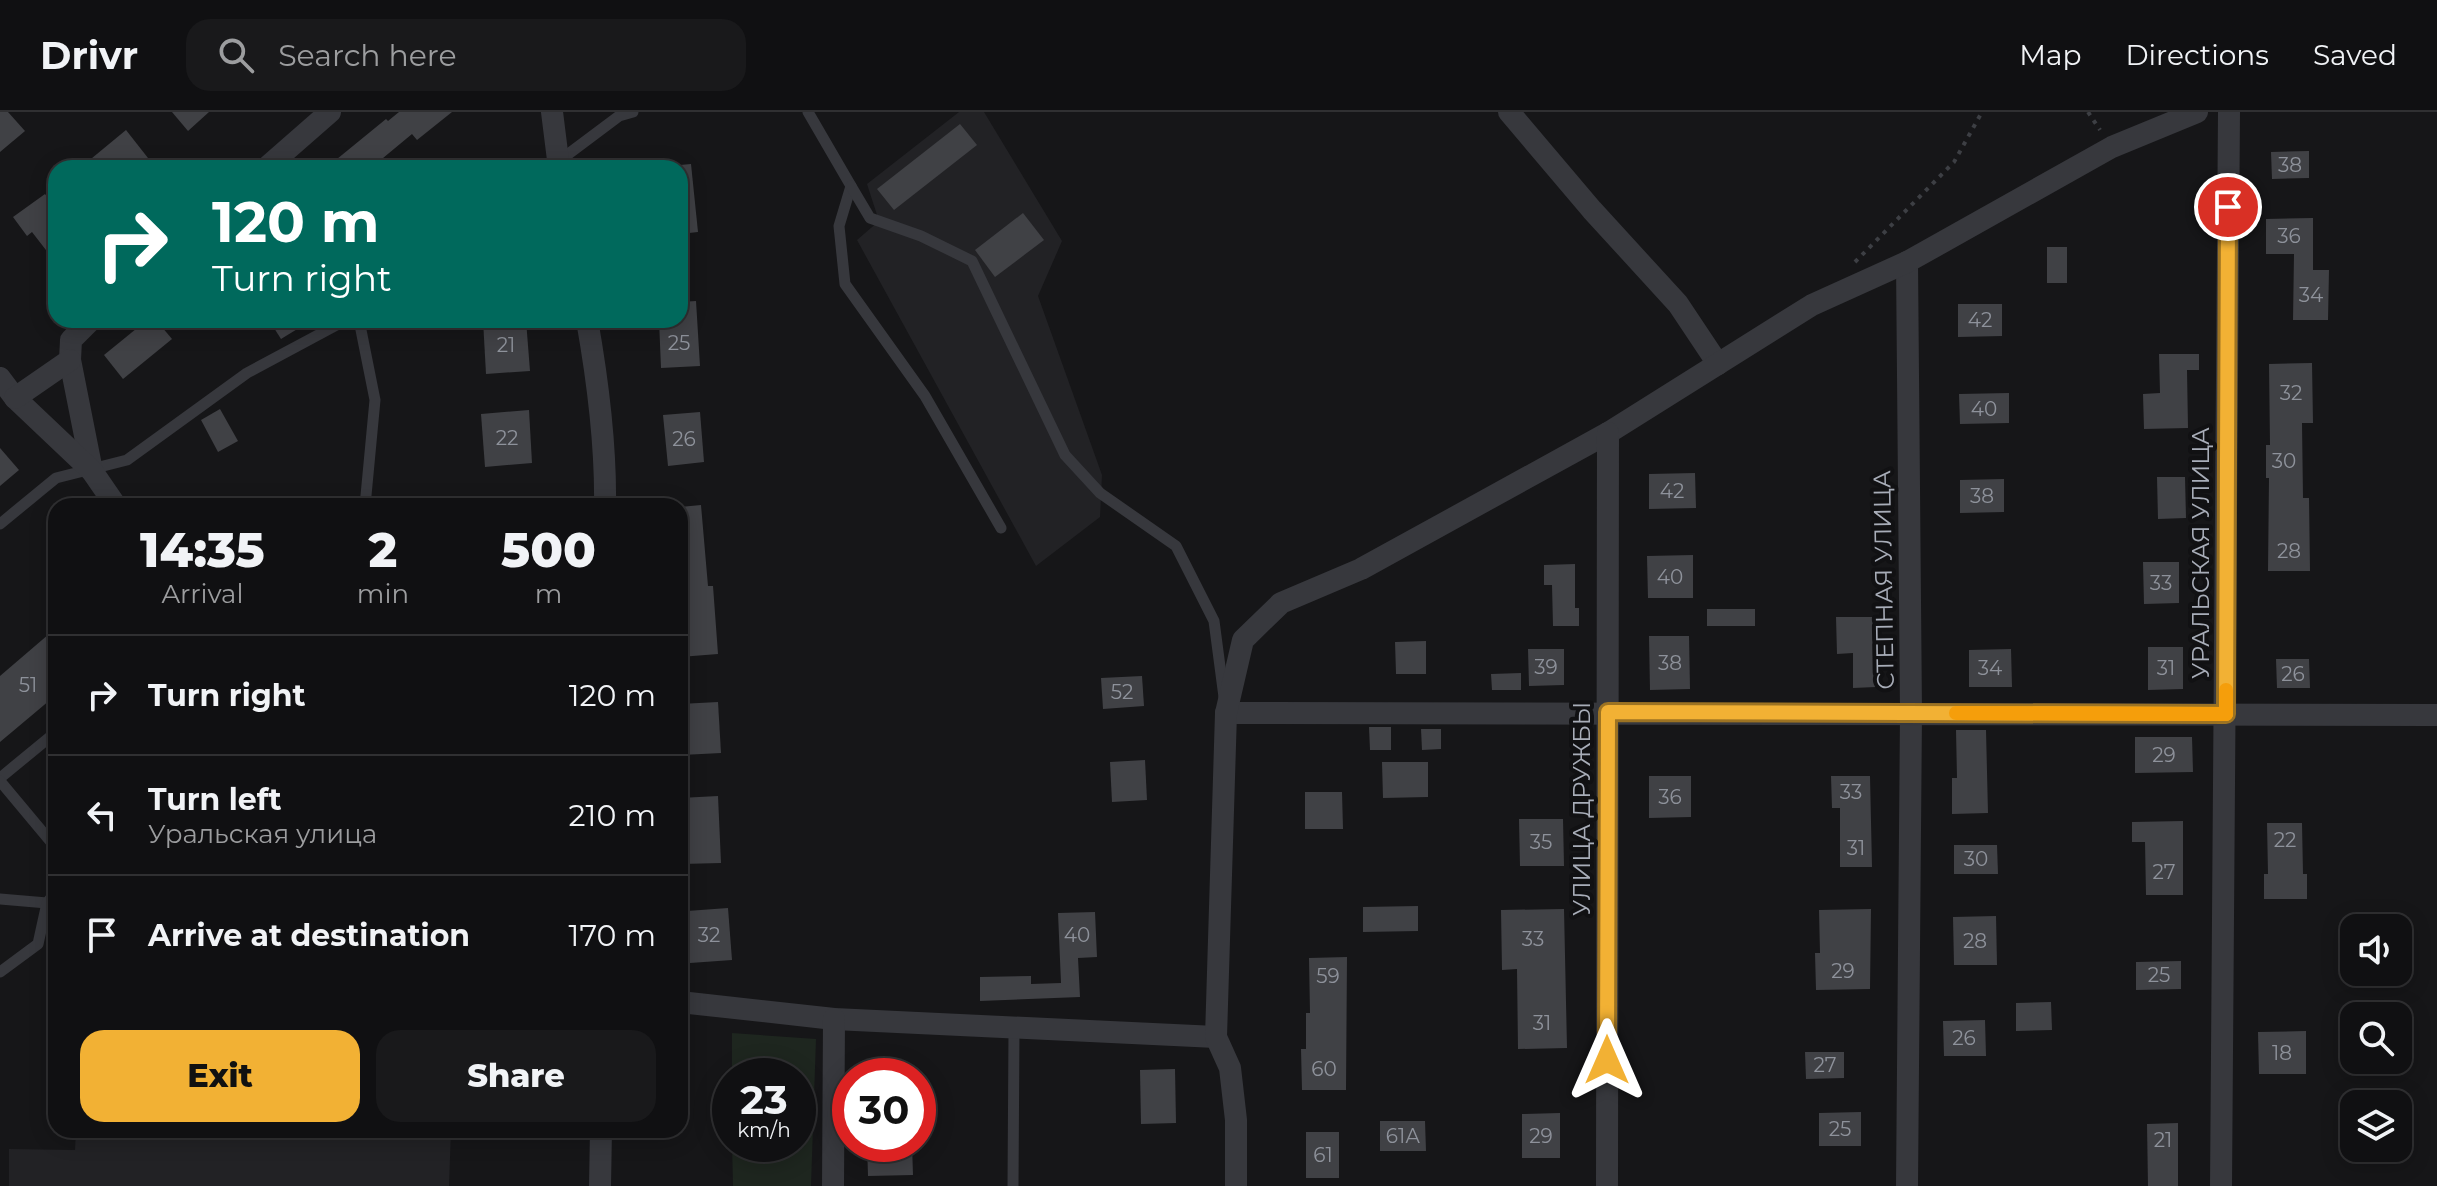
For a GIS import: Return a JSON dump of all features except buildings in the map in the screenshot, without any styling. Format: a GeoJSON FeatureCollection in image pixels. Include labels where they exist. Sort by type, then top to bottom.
{"type":"FeatureCollection","features":[{"type":"Feature","properties":{"kind":"street"},"geometry":{"type":"LineString","coordinates":[[275,160],[330,112]]}},
{"type":"Feature","properties":{"kind":"street"},"geometry":{"type":"LineString","coordinates":[[552,112],[558,160]]}},
{"type":"Feature","properties":{"kind":"street"},"geometry":{"type":"LineString","coordinates":[[1509,112],[1592,210],[1678,304],[1718,364]]}},
{"type":"Feature","properties":{"kind":"street"},"geometry":{"type":"LineString","coordinates":[[1236,1186],[1236,1120],[1230,1068],[1216,1037],[1226,713],[1243,640],[1281,603],[1361,569],[1608,433],[1812,305],[1907,262],[2112,147],[2197,112]]}},
{"type":"Feature","properties":{"kind":"street","name":"УРАЛЬСКАЯ УЛИЦА"},"geometry":{"type":"LineString","coordinates":[[2221,1186],[2229,112]]}},
{"type":"Feature","properties":{"kind":"street","name":"СТЕПНАЯ УЛИЦА"},"geometry":{"type":"LineString","coordinates":[[1907,262],[1911,713],[1907,1186]]}},
{"type":"Feature","properties":{"kind":"street"},"geometry":{"type":"LineString","coordinates":[[83,328],[71,340],[70,360],[92,471]]}},
{"type":"Feature","properties":{"kind":"street"},"geometry":{"type":"LineString","coordinates":[[588,328],[606,458],[605,498]]}},
{"type":"Feature","properties":{"kind":"street"},"geometry":{"type":"LineString","coordinates":[[15,398],[70,360]]}},
{"type":"Feature","properties":{"kind":"street"},"geometry":{"type":"LineString","coordinates":[[0,378],[15,398],[92,471],[111,498]]}},
{"type":"Feature","properties":{"kind":"street","name":"УЛИЦА ДРУЖБЫ"},"geometry":{"type":"LineString","coordinates":[[1607,1186],[1608,433]]}},
{"type":"Feature","properties":{"kind":"street"},"geometry":{"type":"LineString","coordinates":[[1226,713],[2437,715]]}},
{"type":"Feature","properties":{"kind":"street"},"geometry":{"type":"LineString","coordinates":[[688,1003],[834,1019],[1216,1037]]}},
{"type":"Feature","properties":{"kind":"street"},"geometry":{"type":"LineString","coordinates":[[833,1186],[834,1019]]}},
{"type":"Feature","properties":{"kind":"street"},"geometry":{"type":"LineString","coordinates":[[600,1186],[601,1138]]}},
{"type":"Feature","properties":{"kind":"lane"},"geometry":{"type":"LineString","coordinates":[[564,160],[619,116],[633,112]]}},
{"type":"Feature","properties":{"kind":"lane"},"geometry":{"type":"LineString","coordinates":[[808,112],[870,218],[921,236],[972,261],[1065,455],[1100,493],[1176,546],[1214,621],[1226,713]]}},
{"type":"Feature","properties":{"kind":"lane"},"geometry":{"type":"LineString","coordinates":[[851,186],[839,226],[845,284],[925,396],[1001,528]]}},
{"type":"Feature","properties":{"kind":"lane"},"geometry":{"type":"LineString","coordinates":[[0,524],[56,478],[127,460],[247,373],[331,328]]}},
{"type":"Feature","properties":{"kind":"lane"},"geometry":{"type":"LineString","coordinates":[[361,328],[375,400],[366,498]]}},
{"type":"Feature","properties":{"kind":"lane"},"geometry":{"type":"LineString","coordinates":[[48,739],[0,780],[48,838]]}},
{"type":"Feature","properties":{"kind":"lane"},"geometry":{"type":"LineString","coordinates":[[0,899],[47,903],[38,944],[0,972]]}},
{"type":"Feature","properties":{"kind":"lane"},"geometry":{"type":"LineString","coordinates":[[1013,1186],[1014,1029]]}},
{"type":"Feature","properties":{"kind":"path"},"geometry":{"type":"LineString","coordinates":[[1845,272],[1954,162],[1982,112]]}},
{"type":"Feature","properties":{"kind":"shaded area"},"geometry":{"type":"Polygon","coordinates":[[[959,112],[984,112],[1062,241],[1038,296],[1102,475],[1100,517],[1036,566],[857,240],[879,221],[867,184],[959,112]]]}},
{"type":"Feature","properties":{"kind":"shaded area"},"geometry":{"type":"Polygon","coordinates":[[[732,1033],[816,1039],[815,1058],[732,1058],[732,1033]]]}},
{"type":"Feature","properties":{"kind":"shaded area"},"geometry":{"type":"Polygon","coordinates":[[[76,1138],[451,1138],[449,1186],[9,1186],[9,1149],[75,1150],[76,1138]]]}},
{"type":"Feature","properties":{"kind":"shaded area"},"geometry":{"type":"Polygon","coordinates":[[[732,1162],[812,1162],[811,1186],[733,1186],[732,1162]]]}},
{"type":"Feature","properties":{"kind":"slow traffic"},"geometry":{"type":"LineString","coordinates":[[1956,713],[2226,714],[2226,690]]}},
{"type":"Feature","properties":{"kind":"route"},"geometry":{"type":"LineString","coordinates":[[1607,1060],[1608,712],[2226,714],[2228,207]]}}]}
